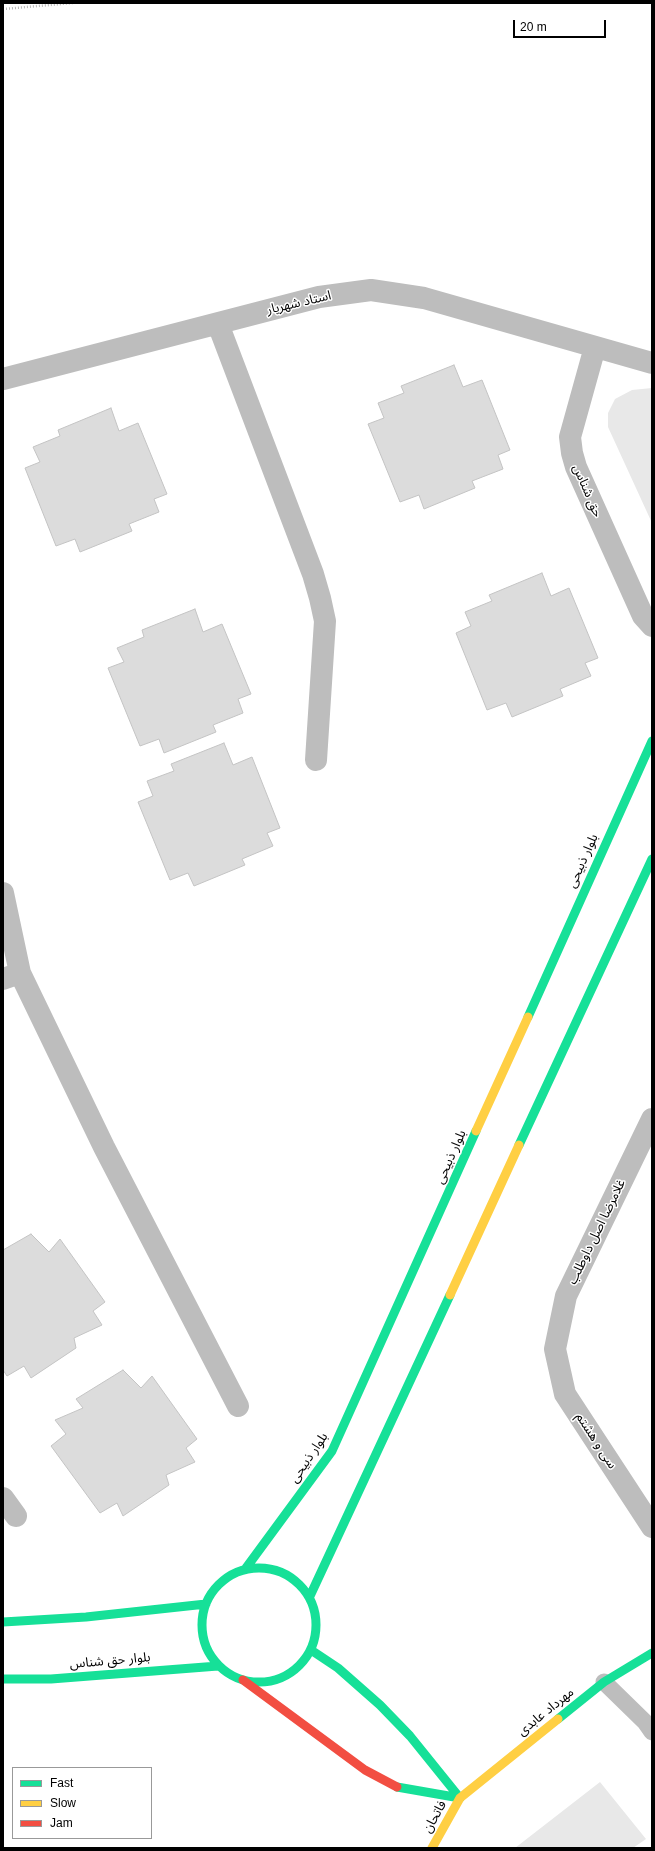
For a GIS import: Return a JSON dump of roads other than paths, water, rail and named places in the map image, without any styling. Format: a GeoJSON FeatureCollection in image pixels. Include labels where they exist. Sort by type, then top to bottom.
{"type":"FeatureCollection","features":[{"type":"Feature","properties":{"kind":"main road","name":"بلوار ذبیحی"},"geometry":{"type":"LineString","coordinates":[[246,1568],[332,1452],[652,740]]}},
{"type":"Feature","properties":{"kind":"main road"},"geometry":{"type":"LineString","coordinates":[[310,1596],[652,859]]}},
{"type":"Feature","properties":{"kind":"main road"},"geometry":{"type":"LineString","coordinates":[[243,1680],[270,1682],[294,1671],[311,1650],[317,1632],[316,1614],[310,1596],[293,1578],[271,1568],[246,1568],[229,1575],[215,1587],[206,1604],[202,1625],[206,1647],[218,1666],[243,1680],[365,1770],[399,1788],[460,1798]]}},
{"type":"Feature","properties":{"kind":"main road"},"geometry":{"type":"LineString","coordinates":[[3,1622],[86,1617],[206,1604]]}},
{"type":"Feature","properties":{"kind":"main road"},"geometry":{"type":"LineString","coordinates":[[311,1650],[338,1668],[356,1686],[380,1704],[410,1736],[460,1798]]}},
{"type":"Feature","properties":{"kind":"main road","name":"مهرداد عابدی"},"geometry":{"type":"LineString","coordinates":[[460,1798],[604,1682],[652,1653]]}},
{"type":"Feature","properties":{"kind":"main road","name":"بلوار حق شناس"},"geometry":{"type":"LineString","coordinates":[[3,1679],[51,1679],[218,1666]]}},
{"type":"Feature","properties":{"kind":"main road","name":"فاتحان"},"geometry":{"type":"LineString","coordinates":[[432,1848],[460,1798]]}},
{"type":"Feature","properties":{"kind":"street","name":"استاد شهریار"},"geometry":{"type":"LineString","coordinates":[[3,379],[319,297],[371,290],[424,298],[595,348],[652,363]]}},
{"type":"Feature","properties":{"kind":"street"},"geometry":{"type":"LineString","coordinates":[[218,324],[313,574],[320,598],[324,621],[316,760]]}},
{"type":"Feature","properties":{"kind":"street","name":"استاد شهریار"},"geometry":{"type":"LineString","coordinates":[[595,348],[652,354]]}},
{"type":"Feature","properties":{"kind":"street","name":"حق شناس"},"geometry":{"type":"LineString","coordinates":[[595,348],[570,437],[572,453],[576,467],[643,616],[652,626]]}},
{"type":"Feature","properties":{"kind":"street"},"geometry":{"type":"LineString","coordinates":[[3,893],[12,976],[104,1147],[238,1406]]}},
{"type":"Feature","properties":{"kind":"street","name":"غلامرضا اصل داوطلب"},"geometry":{"type":"LineString","coordinates":[[554,1349],[566,1296],[652,1119]]}},
{"type":"Feature","properties":{"kind":"street","name":"سی و هشتم"},"geometry":{"type":"LineString","coordinates":[[554,1349],[565,1394],[652,1527]]}},
{"type":"Feature","properties":{"kind":"street"},"geometry":{"type":"LineString","coordinates":[[3,1498],[16,1516]]}},
{"type":"Feature","properties":{"kind":"lane"},"geometry":{"type":"LineString","coordinates":[[604,1682],[645,1722],[652,1732]]}}]}
